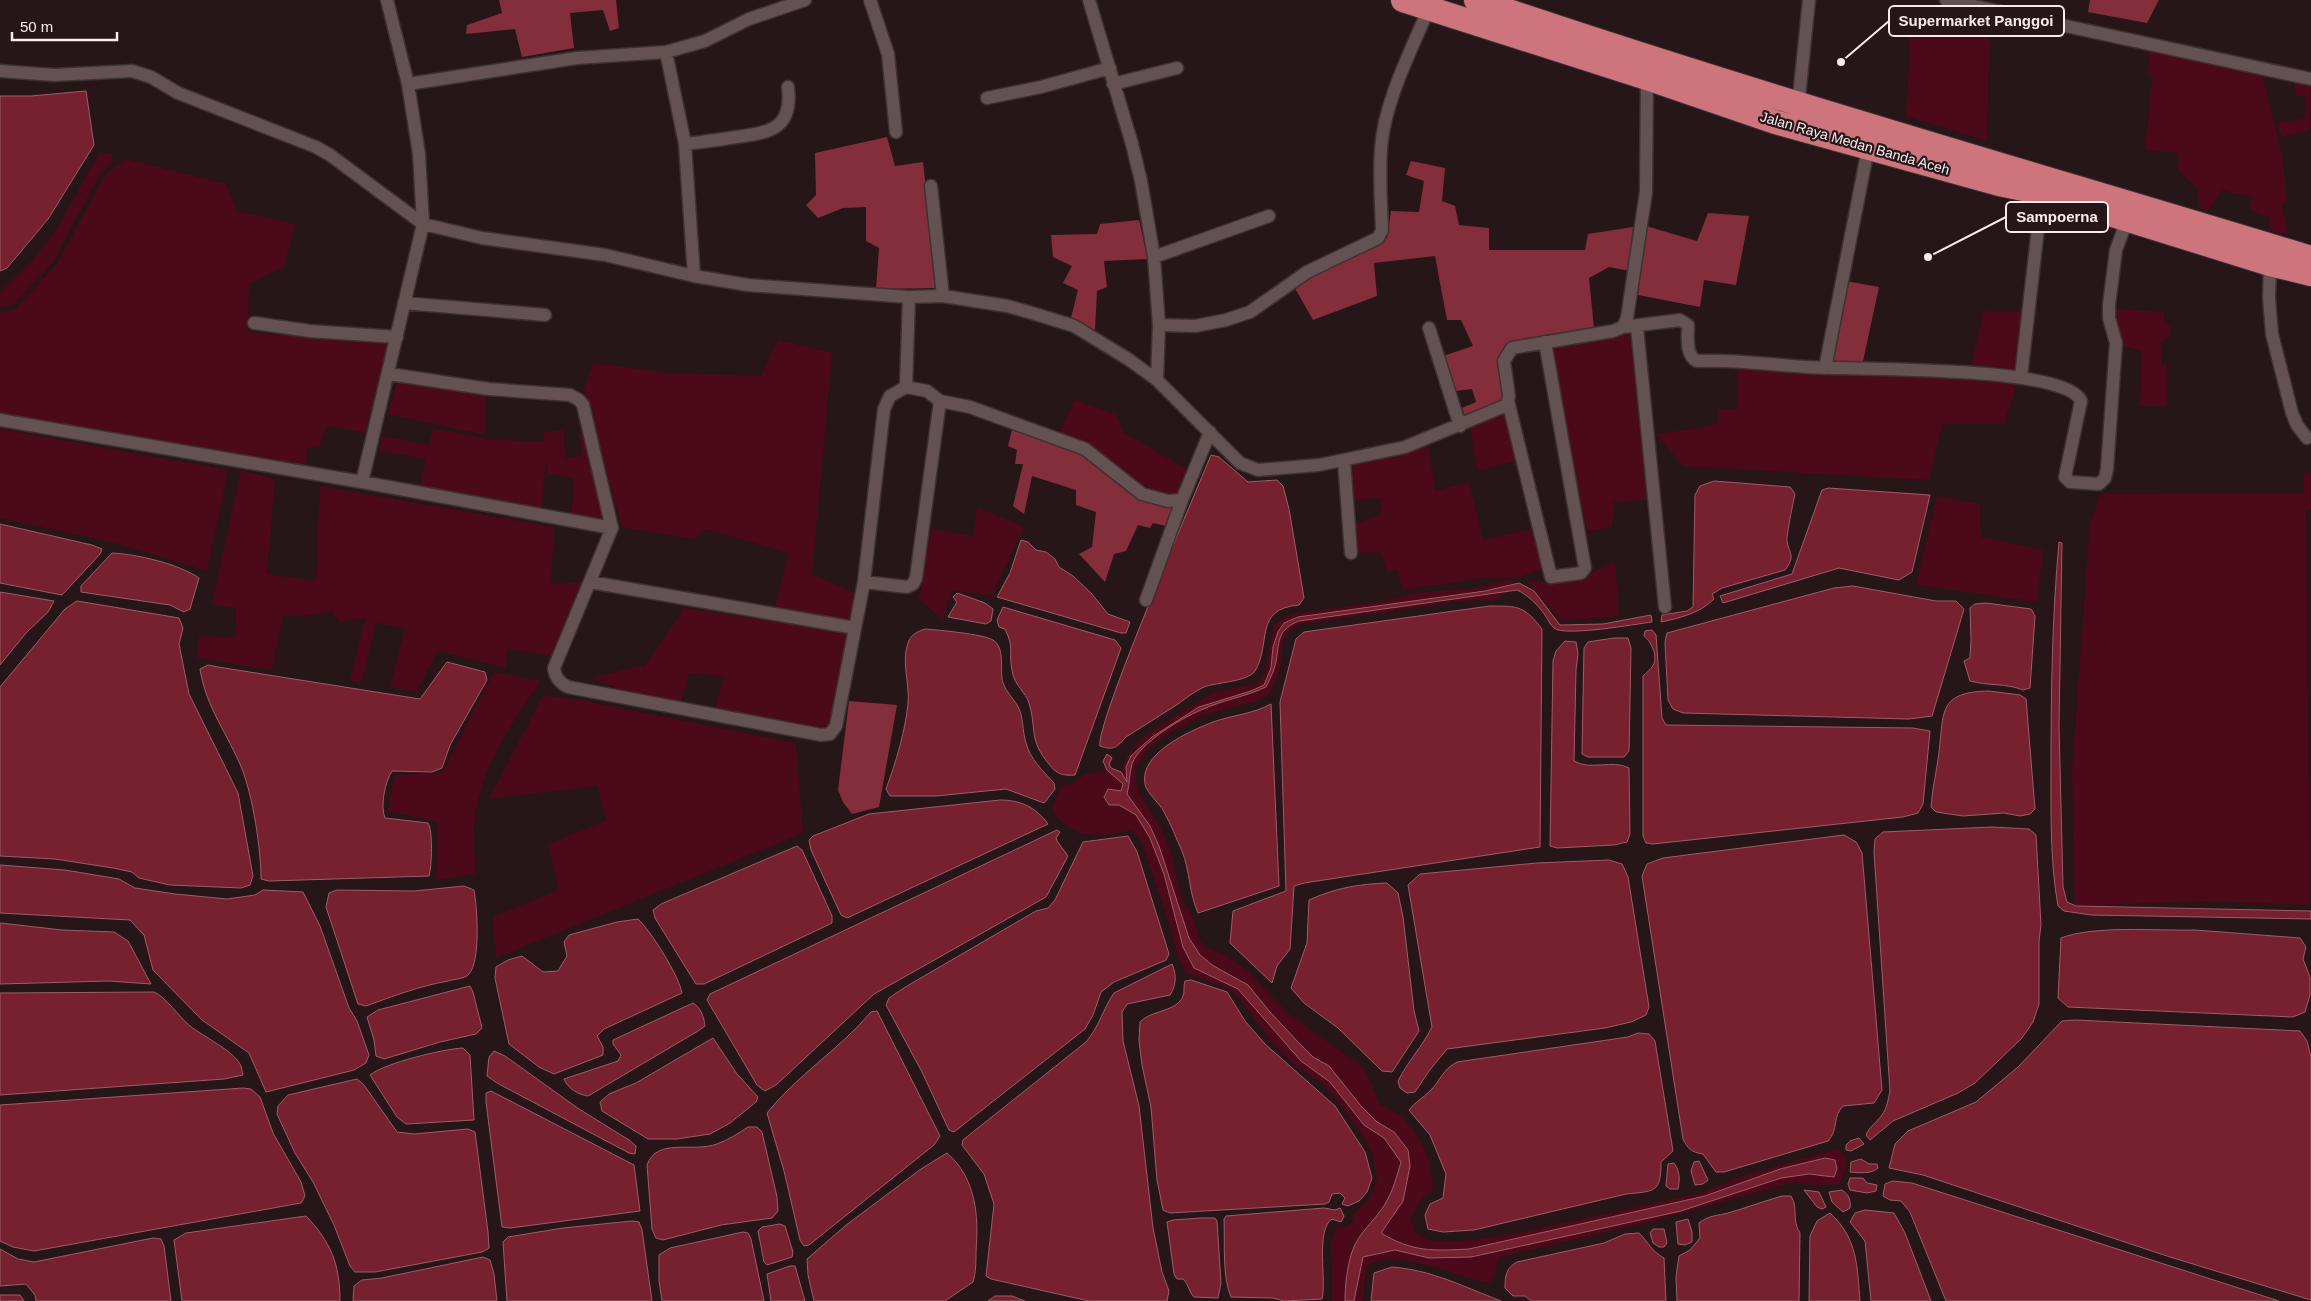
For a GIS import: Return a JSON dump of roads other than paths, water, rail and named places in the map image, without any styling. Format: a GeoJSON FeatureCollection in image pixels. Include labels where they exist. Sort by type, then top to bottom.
{"type":"FeatureCollection","features":[{"type":"Feature","properties":{"kind":"highway","name":"Jalan Raya Medan Banda Aceh"},"geometry":{"type":"LineString","coordinates":[[1403,0],[1646,78],[1797,116],[2007,165],[2311,258]]}},
{"type":"Feature","properties":{"kind":"highway","name":"Jalan Raya Medan Banda Aceh"},"geometry":{"type":"LineString","coordinates":[[1476,0],[1797,116],[1868,149],[1999,184],[2042,193],[2270,264],[2311,274]]}},
{"type":"Feature","properties":{"kind":"street"},"geometry":{"type":"LineString","coordinates":[[362,482],[423,224],[419,154],[408,84],[387,0]]}},
{"type":"Feature","properties":{"kind":"street"},"geometry":{"type":"LineString","coordinates":[[408,84],[577,58],[666,52],[705,41],[750,19],[805,0]]}},
{"type":"Feature","properties":{"kind":"street"},"geometry":{"type":"LineString","coordinates":[[870,0],[888,54],[896,132]]}},
{"type":"Feature","properties":{"kind":"street"},"geometry":{"type":"LineString","coordinates":[[1089,0],[1132,144],[1154,257],[1159,326],[1157,380]]}},
{"type":"Feature","properties":{"kind":"street"},"geometry":{"type":"LineString","coordinates":[[1797,116],[1809,0]]}},
{"type":"Feature","properties":{"kind":"street"},"geometry":{"type":"LineString","coordinates":[[1946,0],[2311,79]]}},
{"type":"Feature","properties":{"kind":"street"},"geometry":{"type":"LineString","coordinates":[[1159,326],[1195,326],[1226,320],[1250,312],[1307,272],[1378,238],[1382,230],[1381,149],[1383,134],[1398,83],[1429,8]]}},
{"type":"Feature","properties":{"kind":"street"},"geometry":{"type":"LineString","coordinates":[[666,52],[685,144],[694,276]]}},
{"type":"Feature","properties":{"kind":"street"},"geometry":{"type":"LineString","coordinates":[[987,98],[1041,87],[1110,68]]}},
{"type":"Feature","properties":{"kind":"street"},"geometry":{"type":"LineString","coordinates":[[1113,84],[1177,68]]}},
{"type":"Feature","properties":{"kind":"street"},"geometry":{"type":"LineString","coordinates":[[0,71],[54,75],[132,71],[150,77],[178,93],[316,147],[330,155],[423,224],[482,238],[605,255],[694,276],[748,285],[909,297],[943,296],[1008,306],[1074,326],[1090,334],[1157,380],[1240,463],[1258,470],[1292,468],[1344,461],[1405,448],[1507,405],[1508,401]]}},
{"type":"Feature","properties":{"kind":"street"},"geometry":{"type":"LineString","coordinates":[[1623,327],[1627,318],[1646,192],[1648,168],[1646,78]]}},
{"type":"Feature","properties":{"kind":"street"},"geometry":{"type":"LineString","coordinates":[[685,144],[758,134],[772,130],[782,122],[787,113],[790,104],[788,87]]}},
{"type":"Feature","properties":{"kind":"street"},"geometry":{"type":"LineString","coordinates":[[1825,368],[1868,149]]}},
{"type":"Feature","properties":{"kind":"street"},"geometry":{"type":"LineString","coordinates":[[931,186],[943,296]]}},
{"type":"Feature","properties":{"kind":"street"},"geometry":{"type":"LineString","coordinates":[[2021,377],[2042,193]]}},
{"type":"Feature","properties":{"kind":"street"},"geometry":{"type":"LineString","coordinates":[[1154,257],[1269,216]]}},
{"type":"Feature","properties":{"kind":"street"},"geometry":{"type":"LineString","coordinates":[[1545,342],[1585,568],[1582,573],[1551,577],[1508,401],[1504,361],[1507,353],[1516,346],[1613,331],[1623,327],[1637,327],[1670,320],[1680,320],[1686,323],[1690,353],[1693,359],[1697,361],[1740,360],[1825,368],[1950,371],[2021,377],[2074,391],[2082,400],[2065,477],[2070,482],[2099,484],[2103,482],[2107,469],[2112,421],[2116,343],[2109,318],[2109,305],[2116,250],[2127,220]]}},
{"type":"Feature","properties":{"kind":"street"},"geometry":{"type":"LineString","coordinates":[[2270,264],[2269,298],[2272,334],[2292,413],[2297,425],[2307,438]]}},
{"type":"Feature","properties":{"kind":"street"},"geometry":{"type":"LineString","coordinates":[[906,387],[909,297]]}},
{"type":"Feature","properties":{"kind":"street"},"geometry":{"type":"LineString","coordinates":[[404,303],[545,315]]}},
{"type":"Feature","properties":{"kind":"street"},"geometry":{"type":"LineString","coordinates":[[254,322],[310,332],[397,337]]}},
{"type":"Feature","properties":{"kind":"street"},"geometry":{"type":"LineString","coordinates":[[1637,327],[1665,607]]}},
{"type":"Feature","properties":{"kind":"street"},"geometry":{"type":"LineString","coordinates":[[1429,328],[1460,426]]}},
{"type":"Feature","properties":{"kind":"street"},"geometry":{"type":"LineString","coordinates":[[389,374],[489,389],[570,395],[579,400],[583,406],[612,528],[554,668],[561,684],[568,687],[821,735],[830,734],[836,726],[856,628],[864,582],[884,410],[890,396],[906,387],[927,391],[940,401],[970,407],[1085,450],[1142,494],[1168,500],[1182,500]]}},
{"type":"Feature","properties":{"kind":"street"},"geometry":{"type":"LineString","coordinates":[[864,582],[907,587],[913,584],[916,578],[940,401]]}},
{"type":"Feature","properties":{"kind":"street"},"geometry":{"type":"LineString","coordinates":[[0,420],[362,482],[612,528]]}},
{"type":"Feature","properties":{"kind":"street"},"geometry":{"type":"LineString","coordinates":[[1146,600],[1182,500],[1210,432]]}},
{"type":"Feature","properties":{"kind":"street"},"geometry":{"type":"LineString","coordinates":[[1344,461],[1351,553]]}},
{"type":"Feature","properties":{"kind":"street"},"geometry":{"type":"LineString","coordinates":[[590,582],[856,628]]}},
{"type":"Feature","properties":{"kind":"place","name":"Supermarket Panggoi"},"geometry":{"type":"Point","coordinates":[1841,62]}},
{"type":"Feature","properties":{"kind":"place","name":"Sampoerna"},"geometry":{"type":"Point","coordinates":[1928,257]}}]}
